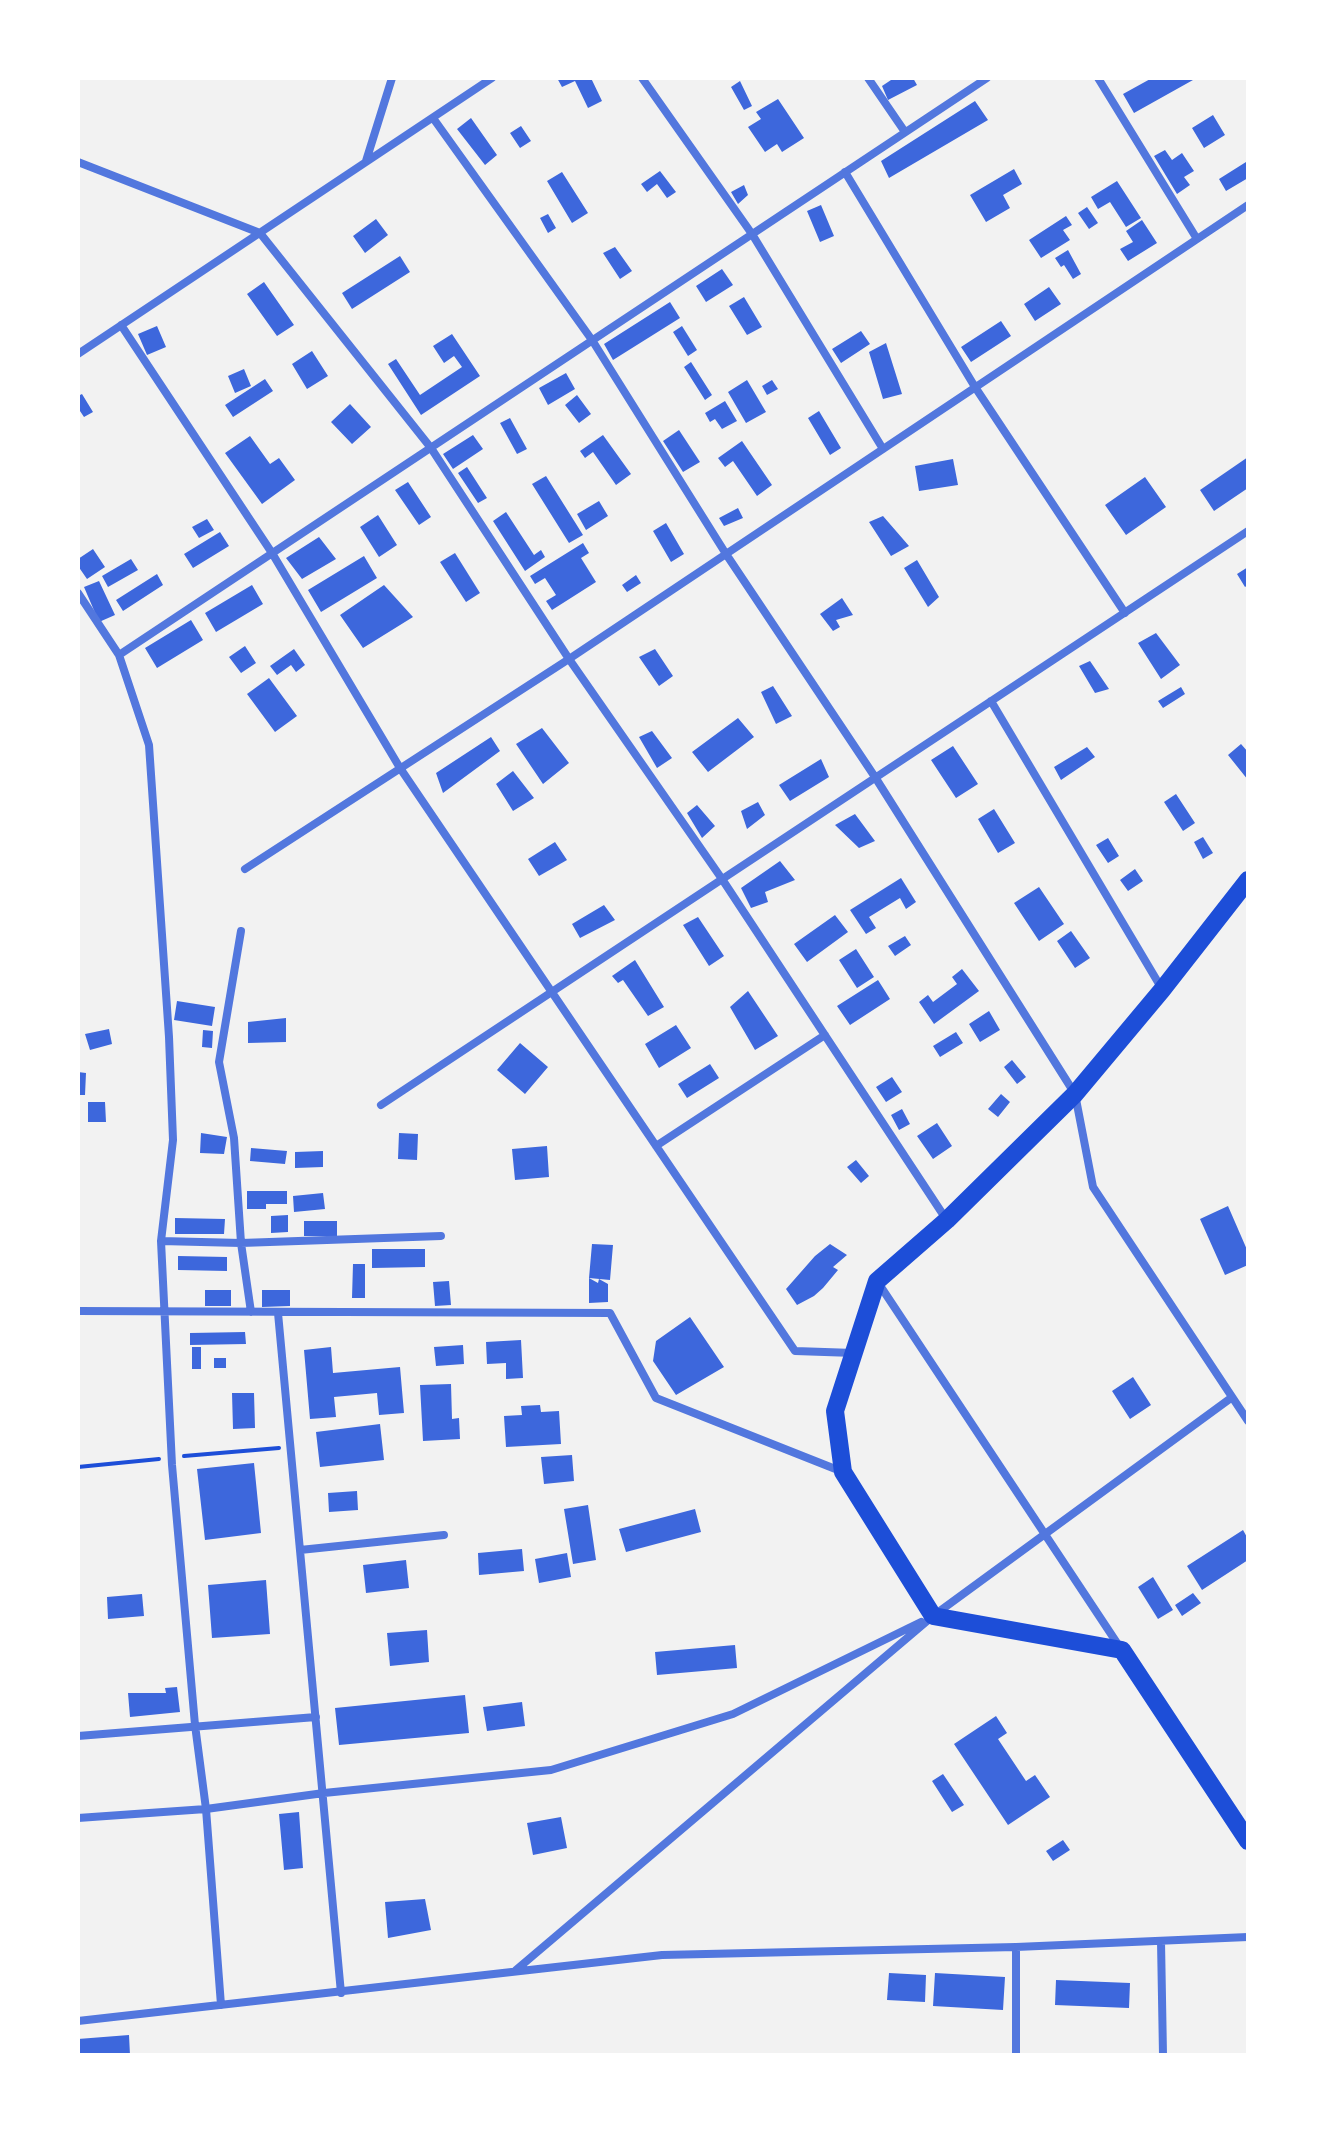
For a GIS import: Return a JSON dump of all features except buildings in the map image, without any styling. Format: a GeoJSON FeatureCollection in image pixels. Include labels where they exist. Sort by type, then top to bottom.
{"type":"FeatureCollection","features":[{"type":"Feature","properties":{"kind":"main road"},"geometry":{"type":"LineString","coordinates":[[1248,880],[1075,1094],[947,1220],[877,1281],[835,1411],[843,1472],[933,1616],[1122,1650],[1248,1841]]}},
{"type":"Feature","properties":{"kind":"street"},"geometry":{"type":"LineString","coordinates":[[366,162],[392,78]]}},
{"type":"Feature","properties":{"kind":"street"},"geometry":{"type":"LineString","coordinates":[[78,354],[492,78]]}},
{"type":"Feature","properties":{"kind":"street"},"geometry":{"type":"LineString","coordinates":[[642,78],[752,234],[883,449]]}},
{"type":"Feature","properties":{"kind":"street"},"geometry":{"type":"LineString","coordinates":[[868,78],[905,132]]}},
{"type":"Feature","properties":{"kind":"street"},"geometry":{"type":"LineString","coordinates":[[119,655],[987,78]]}},
{"type":"Feature","properties":{"kind":"street"},"geometry":{"type":"LineString","coordinates":[[1098,78],[1197,239]]}},
{"type":"Feature","properties":{"kind":"street"},"geometry":{"type":"LineString","coordinates":[[433,118],[592,340],[726,554],[875,777],[1075,1094],[1093,1187],[1248,1421]]}},
{"type":"Feature","properties":{"kind":"street"},"geometry":{"type":"LineString","coordinates":[[78,162],[260,233],[431,448],[569,659],[722,879],[947,1220]]}},
{"type":"Feature","properties":{"kind":"street"},"geometry":{"type":"LineString","coordinates":[[845,172],[975,387],[1125,613]]}},
{"type":"Feature","properties":{"kind":"street"},"geometry":{"type":"LineString","coordinates":[[245,869],[569,659],[1248,205]]}},
{"type":"Feature","properties":{"kind":"street"},"geometry":{"type":"LineString","coordinates":[[121,325],[272,553],[400,768],[795,1351],[854,1353]]}},
{"type":"Feature","properties":{"kind":"street"},"geometry":{"type":"LineString","coordinates":[[381,1105],[1248,531]]}},
{"type":"Feature","properties":{"kind":"street"},"geometry":{"type":"LineString","coordinates":[[78,593],[119,655],[149,745],[173,1140],[161,1241],[172,1465],[195,1725],[206,1809],[221,2005]]}},
{"type":"Feature","properties":{"kind":"street"},"geometry":{"type":"LineString","coordinates":[[991,701],[1162,990]]}},
{"type":"Feature","properties":{"kind":"street"},"geometry":{"type":"LineString","coordinates":[[241,931],[219,1062],[234,1138],[241,1243],[251,1312]]}},
{"type":"Feature","properties":{"kind":"street"},"geometry":{"type":"LineString","coordinates":[[656,1146],[825,1035]]}},
{"type":"Feature","properties":{"kind":"street"},"geometry":{"type":"LineString","coordinates":[[161,1241],[241,1243],[441,1236]]}},
{"type":"Feature","properties":{"kind":"street"},"geometry":{"type":"LineString","coordinates":[[877,1281],[1122,1650]]}},
{"type":"Feature","properties":{"kind":"street"},"geometry":{"type":"LineString","coordinates":[[78,1311],[610,1313],[656,1398],[843,1472]]}},
{"type":"Feature","properties":{"kind":"street"},"geometry":{"type":"LineString","coordinates":[[278,1313],[341,1993]]}},
{"type":"Feature","properties":{"kind":"street"},"geometry":{"type":"LineString","coordinates":[[515,1970],[933,1616],[1231,1398]]}},
{"type":"Feature","properties":{"kind":"street"},"geometry":{"type":"LineString","coordinates":[[300,1550],[444,1535]]}},
{"type":"Feature","properties":{"kind":"street"},"geometry":{"type":"LineString","coordinates":[[78,1818],[206,1809],[324,1793],[551,1770],[733,1714],[933,1616]]}},
{"type":"Feature","properties":{"kind":"street"},"geometry":{"type":"LineString","coordinates":[[78,1736],[316,1717]]}},
{"type":"Feature","properties":{"kind":"street"},"geometry":{"type":"LineString","coordinates":[[78,2021],[662,1955],[1016,1947],[1248,1937]]}},
{"type":"Feature","properties":{"kind":"street"},"geometry":{"type":"LineString","coordinates":[[1161,1941],[1163,2055]]}},
{"type":"Feature","properties":{"kind":"street"},"geometry":{"type":"LineString","coordinates":[[1016,1947],[1016,2055]]}}]}
